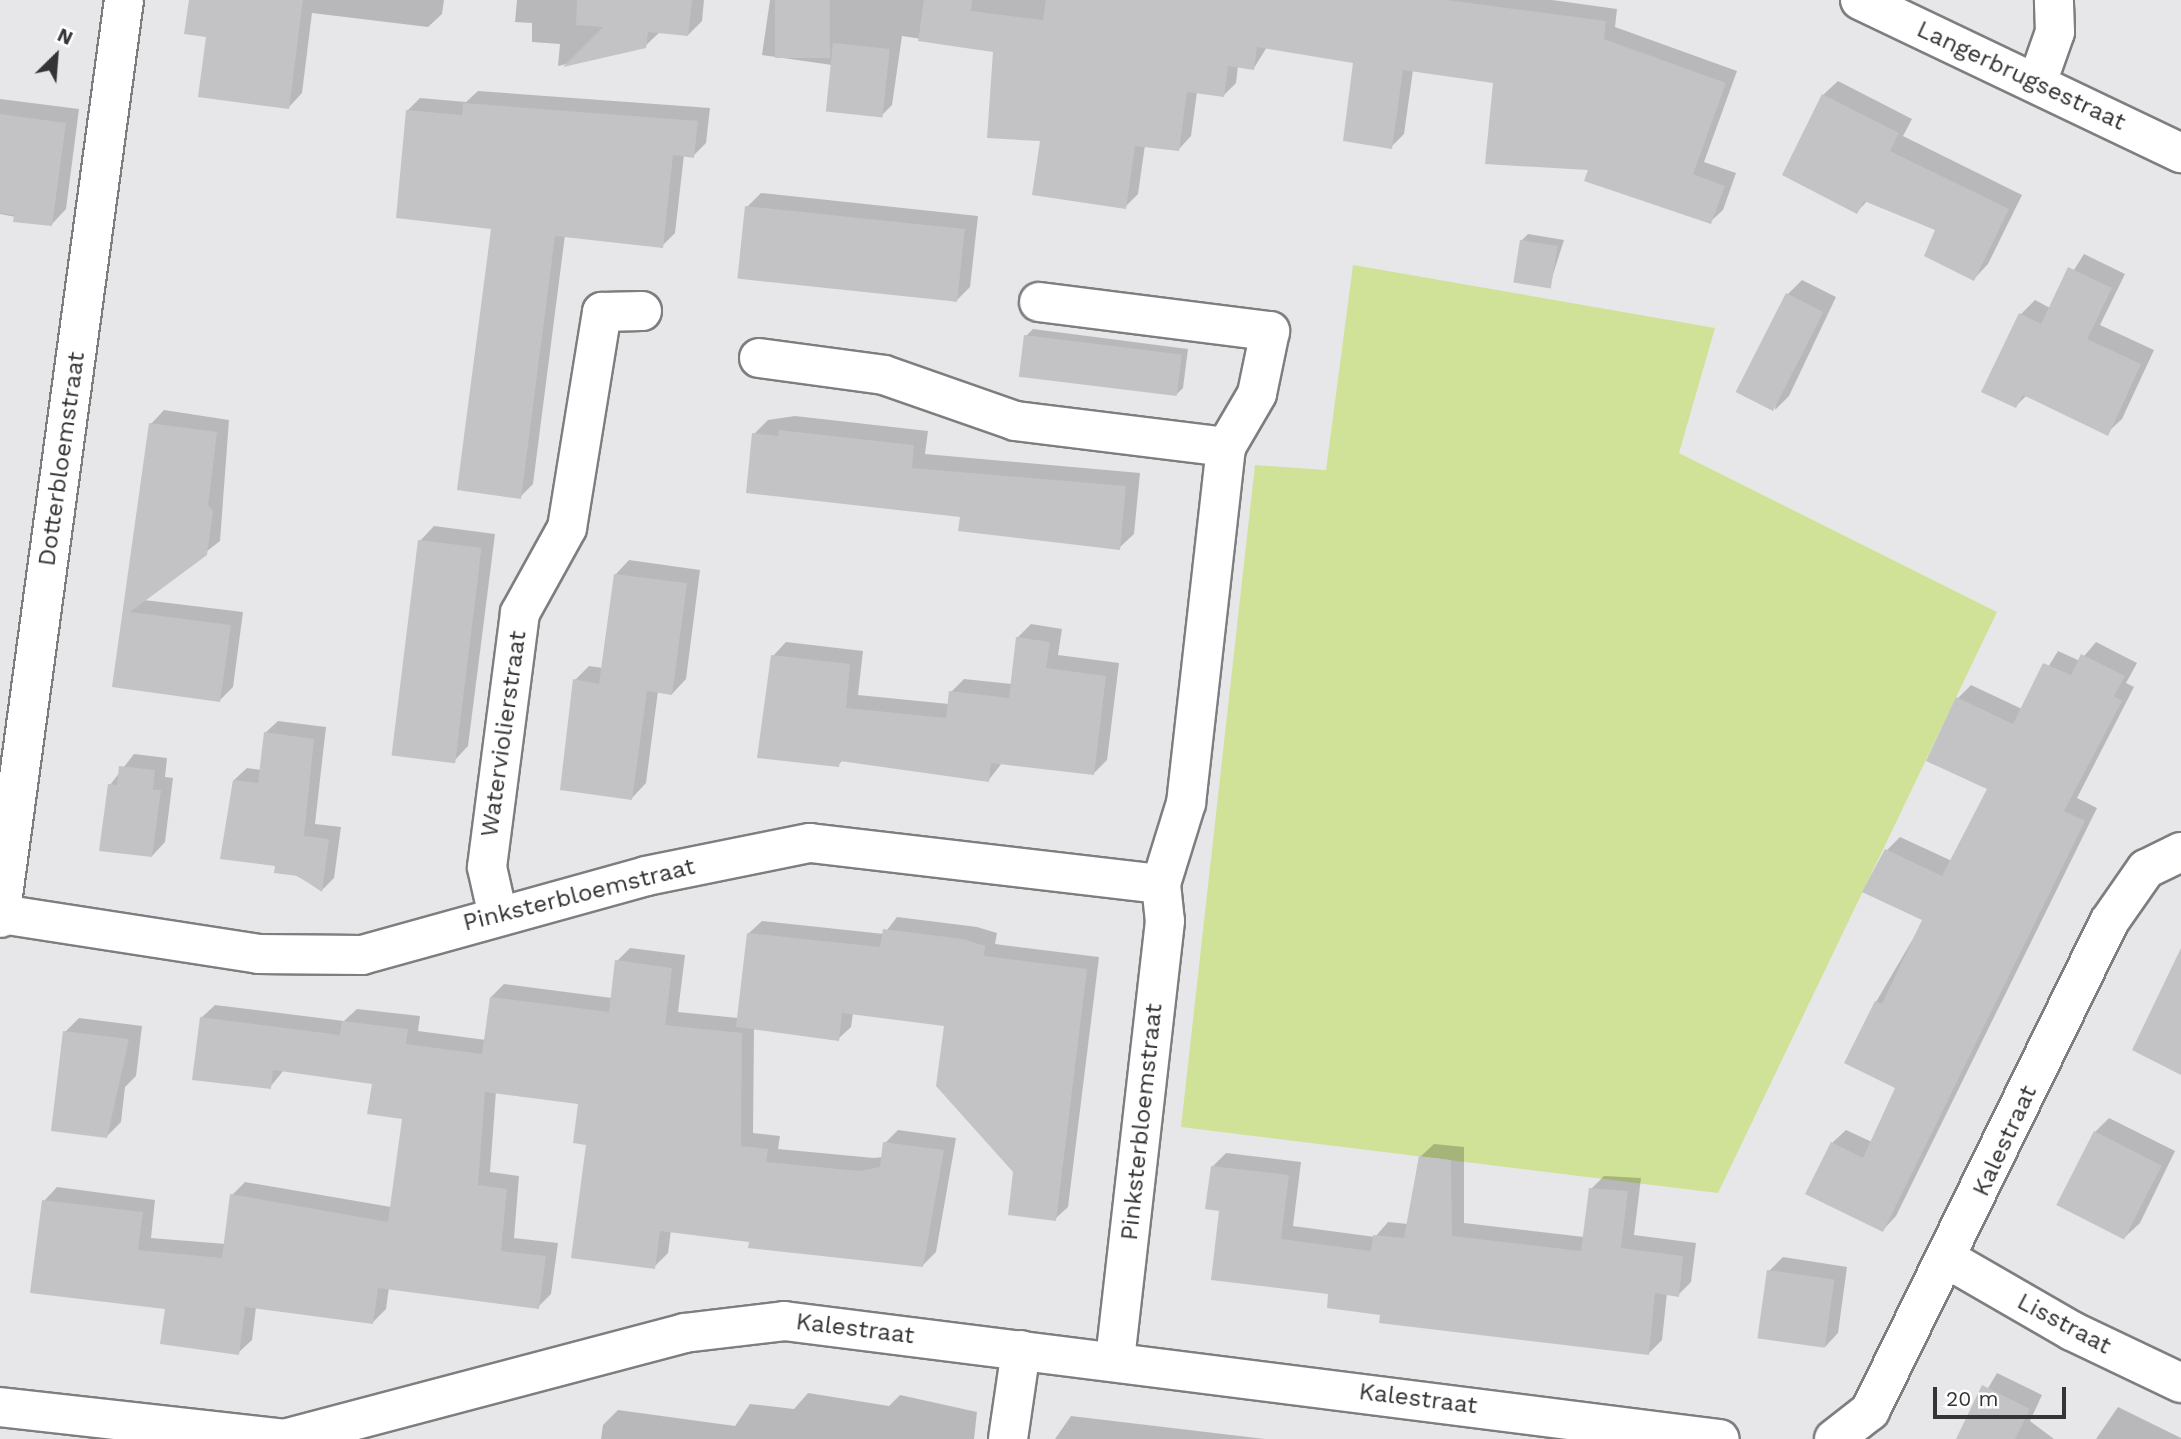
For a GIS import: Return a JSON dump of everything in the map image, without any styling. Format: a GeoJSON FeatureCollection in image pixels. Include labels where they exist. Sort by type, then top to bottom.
{"type":"FeatureCollection","features":[{"type":"Feature","properties":{"kind":"street","name":"Dotterbloemstraat"},"geometry":{"type":"LineString","coordinates":[[0,916],[124,0]]}},
{"type":"Feature","properties":{"kind":"street","name":"Langerbrugsestraat"},"geometry":{"type":"LineString","coordinates":[[1860,0],[2181,153]]}},
{"type":"Feature","properties":{"kind":"street"},"geometry":{"type":"LineString","coordinates":[[2037,83],[2055,32],[2054,0]]}},
{"type":"Feature","properties":{"kind":"street"},"geometry":{"type":"LineString","coordinates":[[759,358],[884,375],[1015,421],[1226,447],[1257,394],[1270,331],[1039,302]]}},
{"type":"Feature","properties":{"kind":"street","name":"Waterviolierstraat"},"geometry":{"type":"LineString","coordinates":[[498,916],[487,867],[520,613],[568,528],[602,312],[642,311]]}},
{"type":"Feature","properties":{"kind":"street","name":"Pinksterbloemstraat"},"geometry":{"type":"LineString","coordinates":[[1115,1360],[1165,921],[1161,884],[1186,803],[1226,447]]}},
{"type":"Feature","properties":{"kind":"street","name":"Pinksterbloemstraat"},"geometry":{"type":"LineString","coordinates":[[0,916],[258,954],[362,955],[646,876],[810,843],[1161,884]]}},
{"type":"Feature","properties":{"kind":"street","name":"Kalestraat"},"geometry":{"type":"LineString","coordinates":[[1834,1439],[1870,1411],[1949,1260],[2109,922],[2146,869],[2181,852]]}},
{"type":"Feature","properties":{"kind":"street","name":"Lisstraat"},"geometry":{"type":"LineString","coordinates":[[1949,1260],[2072,1331],[2181,1383]]}},
{"type":"Feature","properties":{"kind":"street","name":"Kalestraat"},"geometry":{"type":"LineString","coordinates":[[0,1407],[284,1439],[684,1333],[784,1321],[1115,1360],[1720,1439]]}},
{"type":"Feature","properties":{"kind":"street"},"geometry":{"type":"LineString","coordinates":[[1008,1439],[1021,1350]]}},
{"type":"Feature","properties":{"kind":"green space"},"geometry":{"type":"Polygon","coordinates":[[[1353,265],[1715,328],[1679,453],[1997,612],[1718,1193],[1181,1127],[1255,465],[1326,470],[1353,265]]]}},
{"type":"Feature","properties":{"kind":"building"},"geometry":{"type":"Polygon","coordinates":[[[189,0],[303,0],[289,109],[198,97],[206,37],[184,34],[189,0]]]}},
{"type":"Feature","properties":{"kind":"building"},"geometry":{"type":"Polygon","coordinates":[[[577,0],[692,0],[688,36],[648,32],[646,48],[563,67],[603,27],[576,25],[577,0]]]}},
{"type":"Feature","properties":{"kind":"building"},"geometry":{"type":"Polygon","coordinates":[[[775,0],[830,0],[830,58],[775,58],[775,0]]]}},
{"type":"Feature","properties":{"kind":"building"},"geometry":{"type":"Polygon","coordinates":[[[924,0],[972,0],[971,11],[1043,20],[1046,0],[1447,0],[1606,21],[1604,39],[1726,83],[1693,174],[1725,186],[1711,224],[1584,181],[1588,170],[1485,164],[1493,83],[1403,70],[1392,149],[1343,141],[1353,63],[1257,47],[1254,70],[1228,66],[1224,97],[1187,92],[1179,151],[1135,146],[1126,209],[1032,195],[1040,141],[987,138],[993,52],[918,41],[924,0]]]}},
{"type":"Feature","properties":{"kind":"building"},"geometry":{"type":"Polygon","coordinates":[[[833,43],[890,49],[882,118],[826,112],[833,43]]]}},
{"type":"Feature","properties":{"kind":"building"},"geometry":{"type":"Polygon","coordinates":[[[1822,94],[1899,133],[1890,151],[2009,209],[1974,281],[1924,256],[1935,230],[1864,201],[1857,214],[1782,175],[1822,94]]]}},
{"type":"Feature","properties":{"kind":"building"},"geometry":{"type":"Polygon","coordinates":[[[463,103],[698,121],[694,158],[673,155],[663,248],[555,236],[521,499],[457,490],[491,229],[396,218],[406,110],[462,115],[463,103]]]}},
{"type":"Feature","properties":{"kind":"building"},"geometry":{"type":"Polygon","coordinates":[[[0,114],[66,123],[52,226],[13,222],[14,215],[0,213],[0,114]]]}},
{"type":"Feature","properties":{"kind":"building"},"geometry":{"type":"Polygon","coordinates":[[[745,206],[965,229],[957,302],[737,279],[745,206]]]}},
{"type":"Feature","properties":{"kind":"building"},"geometry":{"type":"Polygon","coordinates":[[[1520,240],[1558,246],[1551,288],[1513,282],[1520,240]]]}},
{"type":"Feature","properties":{"kind":"building"},"geometry":{"type":"Polygon","coordinates":[[[2068,267],[2112,288],[2087,339],[2141,364],[2108,436],[2023,395],[2016,408],[1981,392],[2019,313],[2041,324],[2068,267]]]}},
{"type":"Feature","properties":{"kind":"building"},"geometry":{"type":"Polygon","coordinates":[[[1786,293],[1823,312],[1773,411],[1736,392],[1786,293]]]}},
{"type":"Feature","properties":{"kind":"building"},"geometry":{"type":"Polygon","coordinates":[[[1024,335],[1182,354],[1177,396],[1019,377],[1024,335]]]}},
{"type":"Feature","properties":{"kind":"building"},"geometry":{"type":"Polygon","coordinates":[[[149,423],[217,432],[208,505],[213,511],[207,555],[130,612],[231,625],[220,702],[112,687],[149,423]]]}},
{"type":"Feature","properties":{"kind":"building"},"geometry":{"type":"Polygon","coordinates":[[[779,430],[914,445],[912,468],[1126,486],[1120,550],[958,531],[960,517],[746,493],[752,433],[778,436],[779,430]]]}},
{"type":"Feature","properties":{"kind":"building"},"geometry":{"type":"Polygon","coordinates":[[[418,540],[482,548],[455,763],[392,755],[418,540]]]}},
{"type":"Feature","properties":{"kind":"building"},"geometry":{"type":"Polygon","coordinates":[[[614,574],[687,583],[672,695],[647,691],[632,800],[560,790],[573,679],[599,684],[614,574]]]}},
{"type":"Feature","properties":{"kind":"building"},"geometry":{"type":"Polygon","coordinates":[[[1016,637],[1050,642],[1046,668],[1106,676],[1094,775],[991,763],[989,782],[840,761],[839,767],[757,758],[771,655],[850,664],[846,708],[946,718],[949,691],[1009,698],[1016,637]]]}},
{"type":"Feature","properties":{"kind":"building"},"geometry":{"type":"Polygon","coordinates":[[[2081,654],[2125,676],[2114,696],[2122,701],[2064,811],[2085,821],[1883,1232],[1805,1194],[1831,1142],[1863,1158],[1895,1088],[1844,1063],[1875,1001],[1882,1004],[1922,920],[1862,892],[1885,849],[1942,876],[1987,789],[1926,761],[1956,697],[2013,724],[2043,663],[2071,675],[2081,654]]]}},
{"type":"Feature","properties":{"kind":"building"},"geometry":{"type":"Polygon","coordinates":[[[264,732],[314,739],[304,836],[329,839],[322,892],[298,876],[274,873],[275,866],[220,859],[233,780],[258,783],[264,732]]]}},
{"type":"Feature","properties":{"kind":"building"},"geometry":{"type":"Polygon","coordinates":[[[119,766],[155,770],[153,790],[161,790],[152,857],[99,851],[108,784],[117,785],[119,766]]]}},
{"type":"Feature","properties":{"kind":"building"},"geometry":{"type":"Polygon","coordinates":[[[883,929],[963,939],[985,946],[984,956],[1087,969],[1056,1221],[1008,1215],[1013,1172],[936,1086],[944,1026],[842,1013],[839,1041],[736,1027],[747,933],[880,947],[883,929]]]}},
{"type":"Feature","properties":{"kind":"building"},"geometry":{"type":"Polygon","coordinates":[[[2181,948],[2181,1075],[2132,1050],[2181,948]]]}},
{"type":"Feature","properties":{"kind":"building"},"geometry":{"type":"Polygon","coordinates":[[[615,960],[672,968],[665,1025],[742,1033],[741,1146],[768,1149],[766,1162],[860,1171],[880,1167],[883,1142],[944,1150],[923,1267],[748,1248],[749,1242],[660,1231],[655,1269],[571,1258],[586,1145],[573,1143],[578,1104],[485,1092],[478,1185],[507,1189],[501,1251],[546,1256],[539,1309],[378,1288],[373,1324],[245,1307],[239,1355],[160,1344],[165,1309],[30,1293],[42,1200],[143,1212],[138,1250],[222,1258],[230,1194],[388,1222],[402,1119],[367,1114],[372,1084],[273,1070],[271,1089],[192,1080],[200,1017],[340,1035],[342,1021],[408,1029],[406,1044],[482,1054],[490,997],[609,1012],[615,960]]]}},
{"type":"Feature","properties":{"kind":"building"},"geometry":{"type":"Polygon","coordinates":[[[63,1031],[129,1039],[107,1138],[51,1131],[63,1031]]]}},
{"type":"Feature","properties":{"kind":"building"},"geometry":{"type":"Polygon","coordinates":[[[2094,1131],[2162,1166],[2124,1239],[2056,1205],[2094,1131]]]}},
{"type":"Feature","properties":{"kind":"building"},"geometry":{"type":"Polygon","coordinates":[[[1419,1156],[1451,1160],[1452,1236],[1581,1251],[1589,1188],[1628,1191],[1621,1248],[1683,1256],[1679,1297],[1655,1293],[1649,1355],[1379,1323],[1380,1315],[1327,1308],[1328,1294],[1211,1280],[1219,1211],[1205,1209],[1211,1166],[1289,1175],[1281,1239],[1371,1251],[1373,1235],[1404,1238],[1419,1156]]]}},
{"type":"Feature","properties":{"kind":"building"},"geometry":{"type":"Polygon","coordinates":[[[1767,1270],[1834,1279],[1825,1348],[1757,1338],[1767,1270]]]}},
{"type":"Feature","properties":{"kind":"building"},"geometry":{"type":"Polygon","coordinates":[[[1982,1385],[2030,1409],[2015,1439],[1956,1439],[1982,1385]]]}}]}
